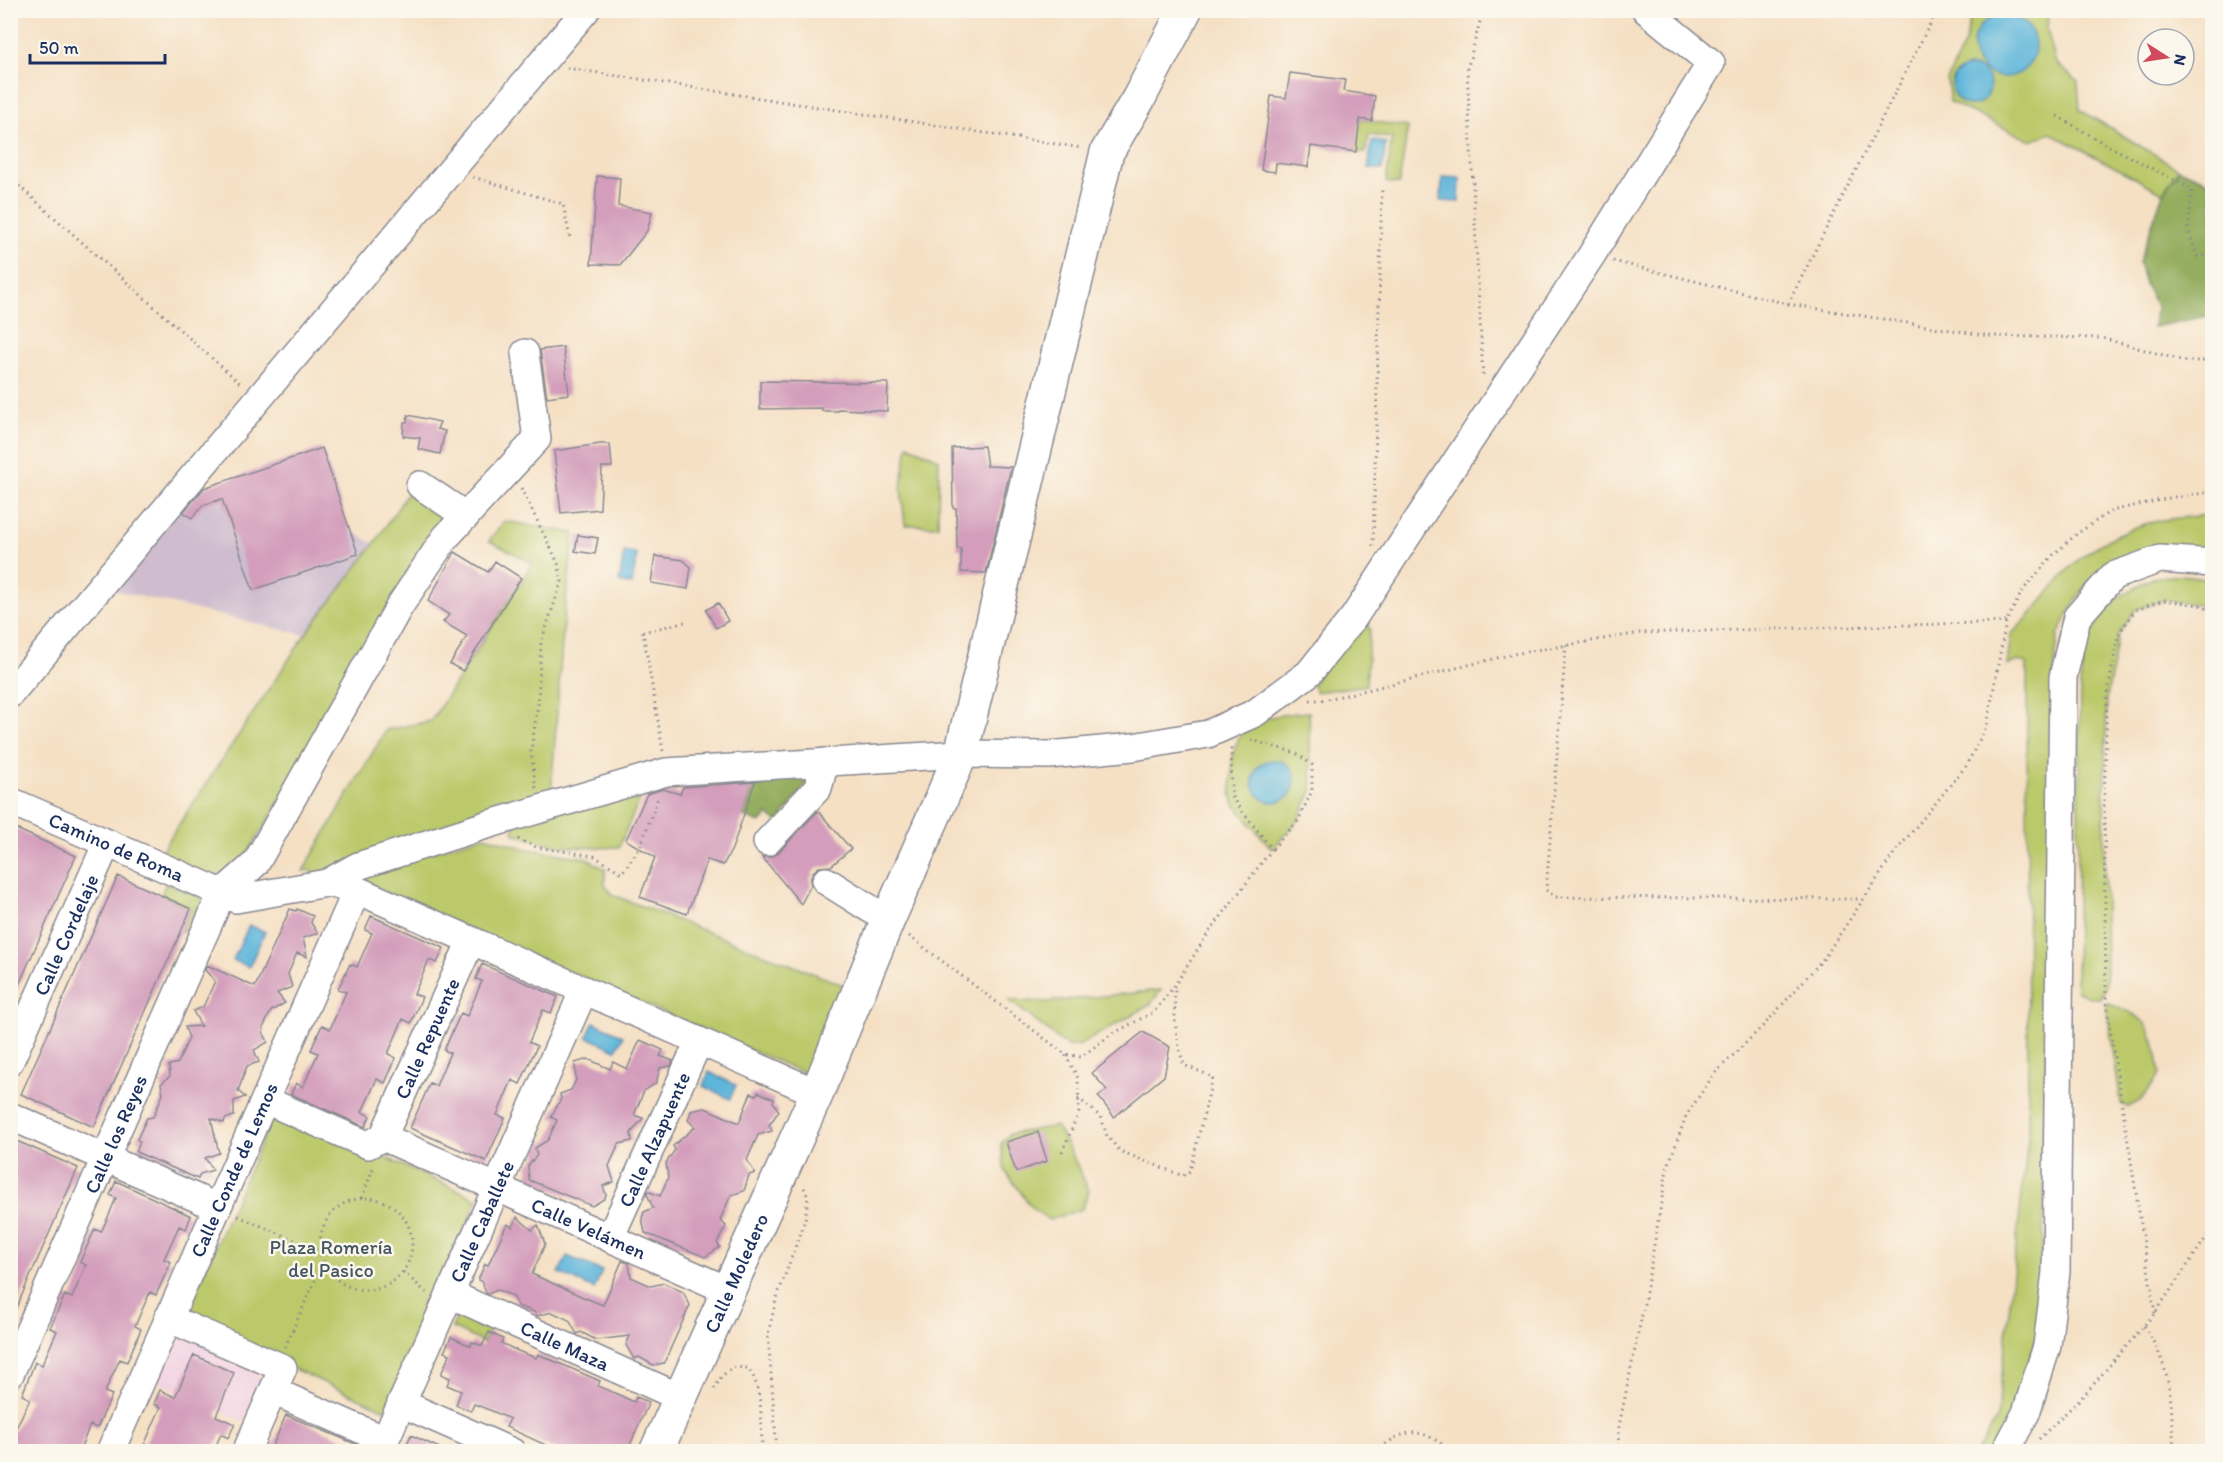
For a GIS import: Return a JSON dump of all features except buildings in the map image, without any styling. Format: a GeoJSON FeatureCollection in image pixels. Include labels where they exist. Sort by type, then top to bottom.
{"type":"FeatureCollection","features":[{"type":"Feature","properties":{"kind":"main road","name":"Calle Moledero"},"geometry":{"type":"LineString","coordinates":[[656,1452],[817,1093],[888,920],[961,754],[1107,152],[1139,98],[1185,10]]}},
{"type":"Feature","properties":{"kind":"street"},"geometry":{"type":"LineString","coordinates":[[10,694],[586,10]]}},
{"type":"Feature","properties":{"kind":"street"},"geometry":{"type":"LineString","coordinates":[[327,883],[358,866],[666,772],[961,754],[1049,755],[1133,747],[1208,734],[1255,713],[1309,673],[1354,617],[1591,256],[1711,63],[1646,10]]}},
{"type":"Feature","properties":{"kind":"street"},"geometry":{"type":"LineString","coordinates":[[222,893],[256,863],[399,607],[445,538],[537,439],[525,353]]}},
{"type":"Feature","properties":{"kind":"street"},"geometry":{"type":"LineString","coordinates":[[420,484],[466,516]]}},
{"type":"Feature","properties":{"kind":"street"},"geometry":{"type":"LineString","coordinates":[[2005,1452],[2026,1413],[2047,1346],[2056,1272],[2063,677],[2077,617],[2113,576],[2160,559],[2212,562]]}},
{"type":"Feature","properties":{"kind":"street"},"geometry":{"type":"LineString","coordinates":[[2175,559],[2212,570]]}},
{"type":"Feature","properties":{"kind":"street"},"geometry":{"type":"LineString","coordinates":[[767,842],[818,788],[825,762]]}},
{"type":"Feature","properties":{"kind":"street","name":"Camino de Roma"},"geometry":{"type":"LineString","coordinates":[[10,801],[236,899],[327,883]]}},
{"type":"Feature","properties":{"kind":"street","name":"Calle Cordelaje"},"geometry":{"type":"LineString","coordinates":[[10,1062],[106,843]]}},
{"type":"Feature","properties":{"kind":"street"},"geometry":{"type":"LineString","coordinates":[[826,881],[888,920]]}},
{"type":"Feature","properties":{"kind":"street"},"geometry":{"type":"LineString","coordinates":[[327,883],[357,890],[817,1093]]}},
{"type":"Feature","properties":{"kind":"street","name":"Calle Conde de Lemos"},"geometry":{"type":"LineString","coordinates":[[110,1452],[168,1318],[227,1211],[265,1100],[357,890]]}},
{"type":"Feature","properties":{"kind":"street","name":"Calle los Reyes"},"geometry":{"type":"LineString","coordinates":[[10,1374],[222,893]]}},
{"type":"Feature","properties":{"kind":"street","name":"Calle Repuente"},"geometry":{"type":"LineString","coordinates":[[380,1147],[471,941]]}},
{"type":"Feature","properties":{"kind":"street","name":"Calle Caballete"},"geometry":{"type":"LineString","coordinates":[[383,1446],[402,1403],[439,1294],[496,1188],[584,990]]}},
{"type":"Feature","properties":{"kind":"street","name":"Calle Alzapuente"},"geometry":{"type":"LineString","coordinates":[[610,1238],[699,1041]]}},
{"type":"Feature","properties":{"kind":"street"},"geometry":{"type":"LineString","coordinates":[[265,1100],[368,1145],[380,1147]]}},
{"type":"Feature","properties":{"kind":"street"},"geometry":{"type":"LineString","coordinates":[[10,1116],[227,1211]]}},
{"type":"Feature","properties":{"kind":"street","name":"Calle Velámen"},"geometry":{"type":"LineString","coordinates":[[380,1147],[496,1188],[727,1290]]}},
{"type":"Feature","properties":{"kind":"street","name":"Calle Maza"},"geometry":{"type":"LineString","coordinates":[[439,1294],[679,1397]]}},
{"type":"Feature","properties":{"kind":"street"},"geometry":{"type":"LineString","coordinates":[[168,1318],[275,1378],[383,1446]]}},
{"type":"Feature","properties":{"kind":"street"},"geometry":{"type":"LineString","coordinates":[[246,1452],[275,1378]]}},
{"type":"Feature","properties":{"kind":"street"},"geometry":{"type":"LineString","coordinates":[[402,1403],[512,1452]]}},
{"type":"Feature","properties":{"kind":"path"},"geometry":{"type":"LineString","coordinates":[[1483,10],[1467,70],[1484,381]]}},
{"type":"Feature","properties":{"kind":"path"},"geometry":{"type":"LineString","coordinates":[[1788,304],[1937,10]]}},
{"type":"Feature","properties":{"kind":"path"},"geometry":{"type":"LineString","coordinates":[[541,64],[1107,152]]}},
{"type":"Feature","properties":{"kind":"path"},"geometry":{"type":"LineString","coordinates":[[2057,116],[2192,189],[2188,230],[2197,256],[2212,255]]}},
{"type":"Feature","properties":{"kind":"path"},"geometry":{"type":"LineString","coordinates":[[451,170],[563,204],[570,238]]}},
{"type":"Feature","properties":{"kind":"path"},"geometry":{"type":"LineString","coordinates":[[10,178],[258,399]]}},
{"type":"Feature","properties":{"kind":"path"},"geometry":{"type":"LineString","coordinates":[[1372,590],[1382,188]]}},
{"type":"Feature","properties":{"kind":"path"},"geometry":{"type":"LineString","coordinates":[[1591,256],[1788,304],[1989,336],[2102,338],[2184,361],[2212,360]]}},
{"type":"Feature","properties":{"kind":"path"},"geometry":{"type":"LineString","coordinates":[[511,468],[558,563],[562,581],[541,642],[538,704],[531,752],[540,809]]}},
{"type":"Feature","properties":{"kind":"path"},"geometry":{"type":"LineString","coordinates":[[1618,1452],[1619,1426],[1643,1310],[1667,1169],[1686,1116],[1714,1074],[1766,1023],[1824,958],[1893,855],[1966,766],[1987,725],[2006,622],[2023,590],[2053,555],[2078,533],[2111,511],[2174,497],[2212,492]]}},
{"type":"Feature","properties":{"kind":"path"},"geometry":{"type":"LineString","coordinates":[[2155,1313],[2106,1003],[2104,804],[2108,698],[2118,635],[2135,610],[2164,600],[2200,604],[2212,611]]}},
{"type":"Feature","properties":{"kind":"path"},"geometry":{"type":"LineString","coordinates":[[483,826],[536,847],[594,856],[622,873],[640,847],[666,772],[643,632],[689,621]]}},
{"type":"Feature","properties":{"kind":"path"},"geometry":{"type":"LineString","coordinates":[[1281,694],[1299,699],[1323,700],[1513,654],[1640,633],[2006,622]]}},
{"type":"Feature","properties":{"kind":"path"},"geometry":{"type":"LineString","coordinates":[[1566,645],[1546,890],[1555,897],[1864,898]]}},
{"type":"Feature","properties":{"kind":"path"},"geometry":{"type":"LineString","coordinates":[[1227,725],[1232,754],[1232,798],[1272,849]]}},
{"type":"Feature","properties":{"kind":"path"},"geometry":{"type":"LineString","coordinates":[[1065,1054],[1081,1057],[1110,1035],[1154,1012],[1175,985],[1207,935],[1272,849],[1298,821],[1312,791],[1312,765],[1296,753],[1238,736],[1227,725]]}},
{"type":"Feature","properties":{"kind":"path"},"geometry":{"type":"LineString","coordinates":[[888,920],[1065,1054],[1077,1078],[1079,1112],[1062,1152]]}},
{"type":"Feature","properties":{"kind":"path"},"geometry":{"type":"LineString","coordinates":[[1078,1098],[1101,1117],[1107,1136],[1120,1151],[1183,1176],[1190,1171],[1213,1077],[1184,1065],[1176,1040],[1175,985]]}},
{"type":"Feature","properties":{"kind":"path"},"geometry":{"type":"LineString","coordinates":[[362,1198],[380,1147]]}},
{"type":"Feature","properties":{"kind":"path"},"geometry":{"type":"LineString","coordinates":[[777,1452],[768,1334],[776,1300],[805,1220],[808,1198],[800,1180],[782,1170]]}},
{"type":"Feature","properties":{"kind":"path"},"geometry":{"type":"LineString","coordinates":[[362,1198],[379,1200],[395,1208],[406,1221],[412,1238],[411,1256],[403,1272],[392,1283],[378,1289],[362,1290],[347,1286],[334,1278],[323,1263],[320,1252],[322,1231],[330,1215],[344,1203],[362,1198]]}},
{"type":"Feature","properties":{"kind":"path"},"geometry":{"type":"LineString","coordinates":[[227,1211],[320,1252]]}},
{"type":"Feature","properties":{"kind":"path"},"geometry":{"type":"LineString","coordinates":[[2034,1444],[2085,1394],[2155,1313],[2212,1229]]}},
{"type":"Feature","properties":{"kind":"path"},"geometry":{"type":"LineString","coordinates":[[275,1378],[323,1263]]}},
{"type":"Feature","properties":{"kind":"path"},"geometry":{"type":"LineString","coordinates":[[403,1272],[439,1294]]}},
{"type":"Feature","properties":{"kind":"path"},"geometry":{"type":"LineString","coordinates":[[2144,1326],[2156,1344],[2167,1374],[2172,1399],[2174,1452]]}},
{"type":"Feature","properties":{"kind":"path"},"geometry":{"type":"LineString","coordinates":[[713,1391],[722,1376],[734,1367],[747,1368],[754,1374],[759,1397],[762,1452]]}},
{"type":"Feature","properties":{"kind":"path"},"geometry":{"type":"LineString","coordinates":[[1376,1452],[1402,1434],[1420,1432],[1436,1439],[1453,1452]]}},
{"type":"Feature","properties":{"kind":"shaded area"},"geometry":{"type":"Polygon","coordinates":[[[322,448],[349,529],[374,544],[305,635],[113,590],[195,491],[322,448]]]}},
{"type":"Feature","properties":{"kind":"shaded area"},"geometry":{"type":"Polygon","coordinates":[[[180,1328],[258,1363],[254,1374],[264,1379],[244,1422],[156,1380],[180,1328]]]}},
{"type":"Feature","properties":{"kind":"green space"},"geometry":{"type":"Polygon","coordinates":[[[1972,11],[2048,11],[2047,30],[2056,63],[2078,82],[2080,110],[2179,169],[2163,193],[2051,133],[2031,141],[1950,102],[1947,80],[1965,42],[1972,11]]]}},
{"type":"Feature","properties":{"kind":"green space"},"geometry":{"type":"Polygon","coordinates":[[[1360,119],[1408,127],[1399,184],[1386,182],[1392,138],[1369,135],[1365,153],[1349,151],[1353,126],[1360,119]]]}},
{"type":"Feature","properties":{"kind":"green space"},"geometry":{"type":"Polygon","coordinates":[[[2179,169],[2212,183],[2212,315],[2153,327],[2156,306],[2145,284],[2139,262],[2163,193],[2179,169]]]}},
{"type":"Feature","properties":{"kind":"green space"},"geometry":{"type":"Polygon","coordinates":[[[908,445],[939,459],[938,526],[905,525],[901,488],[908,445]]]}},
{"type":"Feature","properties":{"kind":"green space"},"geometry":{"type":"Polygon","coordinates":[[[411,488],[452,517],[240,866],[214,879],[160,853],[305,635],[374,544],[411,488]]]}},
{"type":"Feature","properties":{"kind":"green space"},"geometry":{"type":"Polygon","coordinates":[[[2212,514],[2212,553],[2104,570],[2086,585],[2058,635],[2054,674],[2043,1240],[2039,1330],[2010,1422],[1989,1451],[1977,1452],[1997,1418],[2028,1140],[2027,663],[2017,661],[2007,666],[2011,634],[2033,612],[2066,572],[2096,547],[2120,533],[2146,524],[2212,514]]]}},
{"type":"Feature","properties":{"kind":"green space"},"geometry":{"type":"Polygon","coordinates":[[[504,521],[574,533],[564,617],[551,793],[313,875],[310,870],[303,871],[386,730],[431,721],[533,563],[489,541],[504,521]]]}},
{"type":"Feature","properties":{"kind":"green space"},"geometry":{"type":"Polygon","coordinates":[[[2181,575],[2212,579],[2212,611],[2200,605],[2164,600],[2135,610],[2118,635],[2107,698],[2104,804],[2106,988],[2100,998],[2090,998],[2076,990],[2080,686],[2084,654],[2096,624],[2118,598],[2152,578],[2181,575]]]}},
{"type":"Feature","properties":{"kind":"green space"},"geometry":{"type":"Polygon","coordinates":[[[1361,620],[1370,628],[1366,685],[1316,692],[1312,684],[1361,620]]]}},
{"type":"Feature","properties":{"kind":"green space"},"geometry":{"type":"Polygon","coordinates":[[[1309,712],[1312,791],[1298,821],[1272,849],[1234,803],[1231,788],[1233,753],[1245,730],[1255,723],[1280,715],[1309,712]]]}},
{"type":"Feature","properties":{"kind":"green space"},"geometry":{"type":"Polygon","coordinates":[[[758,774],[813,776],[778,822],[768,815],[760,823],[743,816],[758,774]]]}},
{"type":"Feature","properties":{"kind":"green space"},"geometry":{"type":"Polygon","coordinates":[[[640,787],[642,794],[619,847],[565,846],[513,833],[515,823],[640,787]]]}},
{"type":"Feature","properties":{"kind":"green space"},"geometry":{"type":"Polygon","coordinates":[[[484,836],[528,849],[586,858],[605,869],[605,885],[613,895],[848,987],[817,1072],[804,1073],[359,881],[363,872],[484,836]]]}},
{"type":"Feature","properties":{"kind":"green space"},"geometry":{"type":"Polygon","coordinates":[[[166,883],[204,899],[188,934],[181,931],[191,909],[161,895],[166,883]]]}},
{"type":"Feature","properties":{"kind":"green space"},"geometry":{"type":"Polygon","coordinates":[[[1161,990],[1150,1005],[1078,1046],[1067,1046],[1009,1000],[1048,1002],[1161,990]]]}},
{"type":"Feature","properties":{"kind":"green space"},"geometry":{"type":"Polygon","coordinates":[[[2106,1003],[2131,1012],[2144,1022],[2152,1035],[2156,1051],[2160,1075],[2140,1101],[2128,1107],[2121,1104],[2106,1003]]]}},
{"type":"Feature","properties":{"kind":"green space","name":"Plaza Romería del Pasico"},"geometry":{"type":"Polygon","coordinates":[[[276,1109],[478,1199],[385,1410],[183,1319],[276,1109]]]}},
{"type":"Feature","properties":{"kind":"green space"},"geometry":{"type":"Polygon","coordinates":[[[1056,1126],[1089,1191],[1082,1209],[1049,1220],[1032,1208],[1005,1171],[1001,1144],[1010,1134],[1056,1126]]]}},
{"type":"Feature","properties":{"kind":"green space"},"geometry":{"type":"Polygon","coordinates":[[[458,1314],[490,1328],[484,1343],[452,1328],[458,1314]]]}},
{"type":"Feature","properties":{"kind":"water"},"geometry":{"type":"Polygon","coordinates":[[[2004,15],[2016,17],[2026,24],[2033,34],[2035,46],[2033,58],[2026,68],[2016,75],[2004,77],[1992,75],[1982,68],[1975,58],[1973,46],[1975,34],[1982,24],[1992,17],[2004,15]]]}},
{"type":"Feature","properties":{"kind":"water"},"geometry":{"type":"Polygon","coordinates":[[[1971,67],[1978,68],[1984,73],[1989,79],[1989,93],[1984,99],[1978,104],[1971,105],[1964,104],[1958,99],[1953,93],[1952,86],[1953,79],[1958,73],[1964,68],[1971,67]]]}},
{"type":"Feature","properties":{"kind":"water"},"geometry":{"type":"Polygon","coordinates":[[[1372,141],[1386,143],[1382,170],[1368,168],[1372,141]]]}},
{"type":"Feature","properties":{"kind":"water"},"geometry":{"type":"Polygon","coordinates":[[[1442,177],[1460,178],[1459,202],[1441,201],[1442,177]]]}},
{"type":"Feature","properties":{"kind":"water"},"geometry":{"type":"Polygon","coordinates":[[[624,552],[637,554],[632,585],[619,582],[624,552]]]}},
{"type":"Feature","properties":{"kind":"water"},"geometry":{"type":"Polygon","coordinates":[[[1274,760],[1289,766],[1295,781],[1289,796],[1274,802],[1259,796],[1253,781],[1259,766],[1274,760]]]}},
{"type":"Feature","properties":{"kind":"water"},"geometry":{"type":"Polygon","coordinates":[[[249,925],[265,932],[249,967],[233,960],[249,925]]]}},
{"type":"Feature","properties":{"kind":"water"},"geometry":{"type":"Polygon","coordinates":[[[594,1022],[623,1036],[616,1050],[587,1037],[594,1022]]]}},
{"type":"Feature","properties":{"kind":"water"},"geometry":{"type":"Polygon","coordinates":[[[709,1072],[736,1085],[730,1099],[703,1086],[709,1072]]]}},
{"type":"Feature","properties":{"kind":"water"},"geometry":{"type":"Polygon","coordinates":[[[567,1256],[602,1271],[594,1289],[559,1273],[567,1256]]]}}]}
